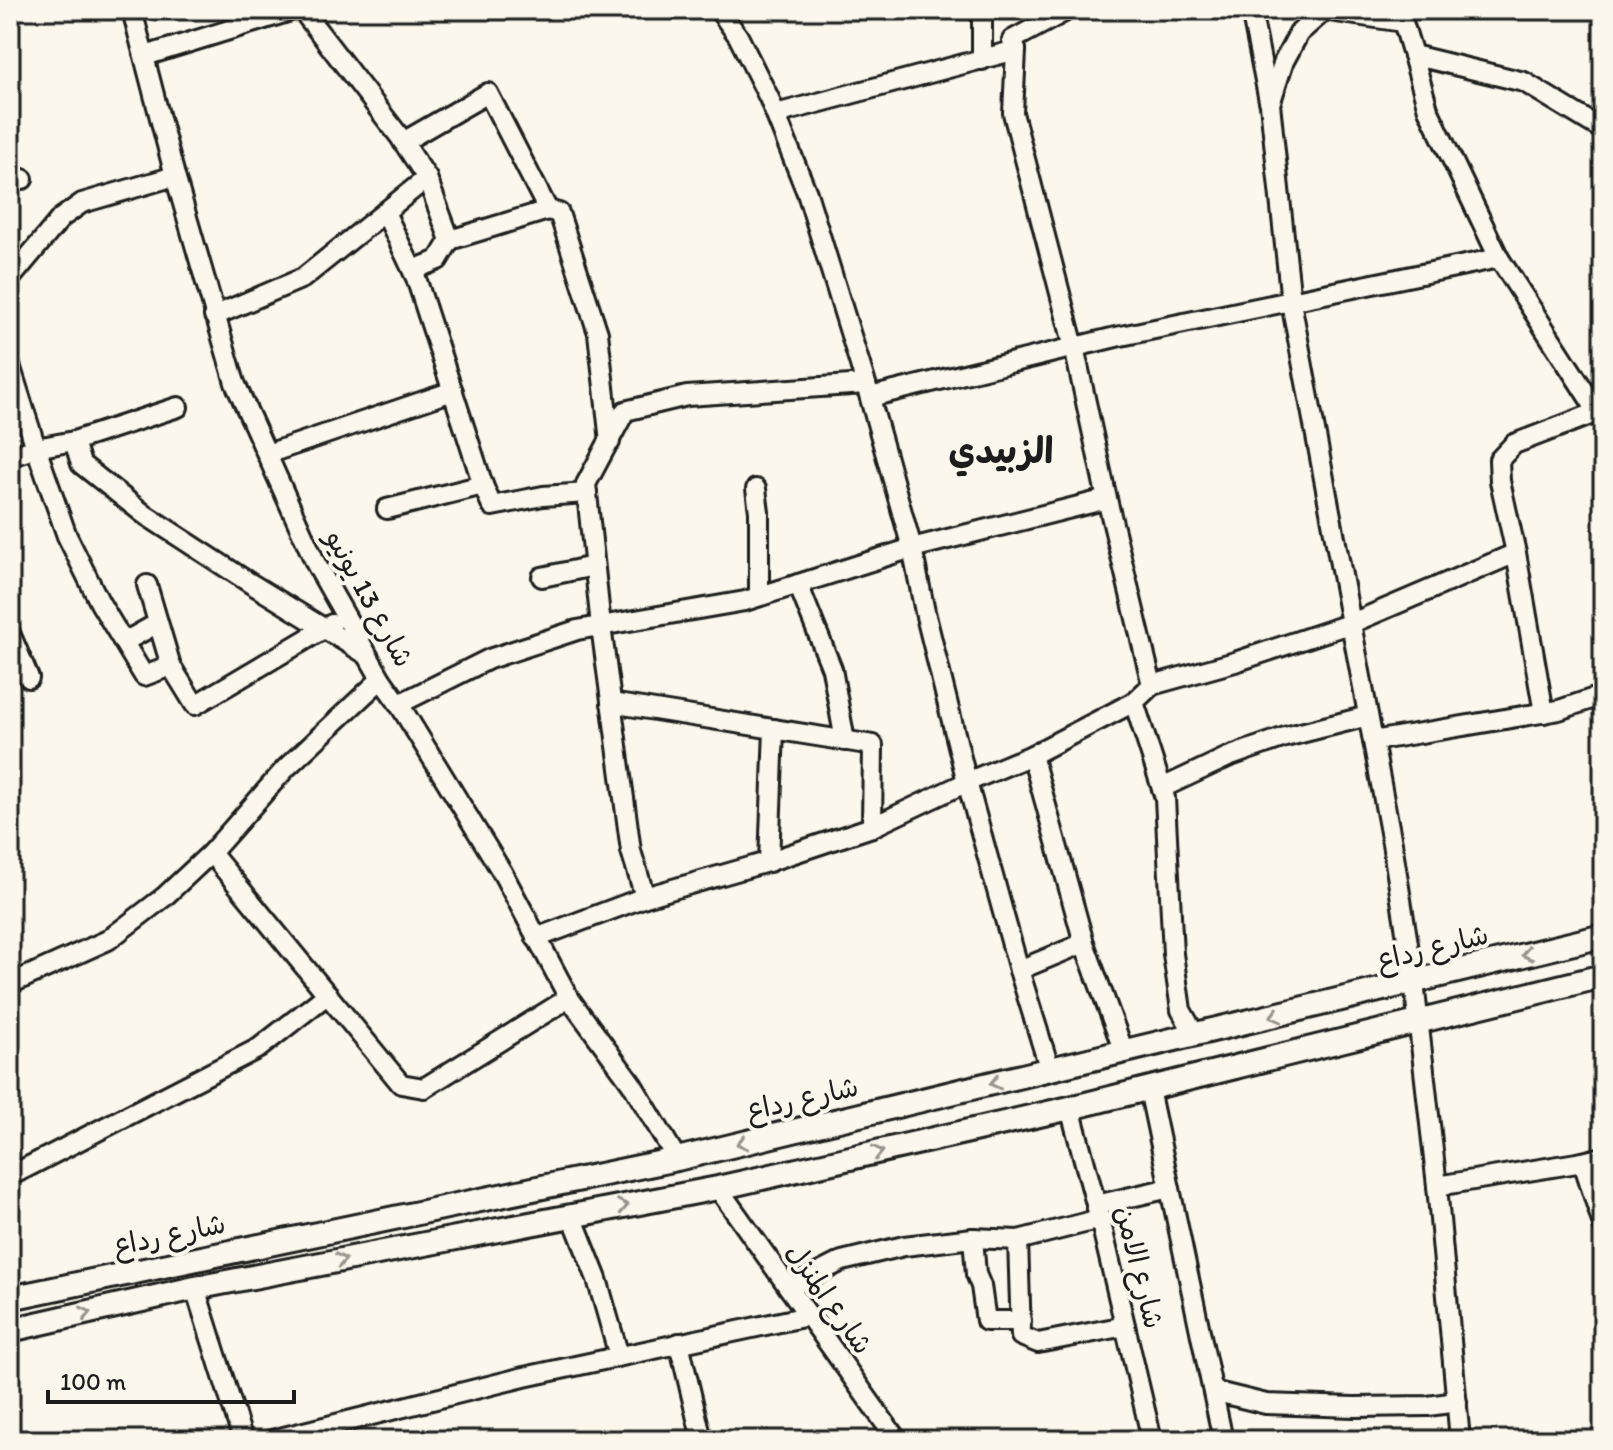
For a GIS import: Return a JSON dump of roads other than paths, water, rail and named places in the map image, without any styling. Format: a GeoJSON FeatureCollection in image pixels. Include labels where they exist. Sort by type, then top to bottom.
{"type":"FeatureCollection","features":[{"type":"Feature","properties":{"kind":"main road","name":"شارع رداع"},"geometry":{"type":"LineString","coordinates":[[10,1298],[677,1159],[1603,936]]}},
{"type":"Feature","properties":{"kind":"main road","name":"شارع رداع"},"geometry":{"type":"LineString","coordinates":[[10,1330],[195,1288],[718,1188],[1070,1108],[1603,976]]}},
{"type":"Feature","properties":{"kind":"street","name":"شارع 13 يونيو"},"geometry":{"type":"LineString","coordinates":[[132,10],[175,176],[235,383],[316,564],[381,679],[502,872],[569,998],[632,1084],[677,1159]]}},
{"type":"Feature","properties":{"kind":"street"},"geometry":{"type":"LineString","coordinates":[[145,56],[234,19],[294,10]]}},
{"type":"Feature","properties":{"kind":"street"},"geometry":{"type":"LineString","coordinates":[[302,10],[427,178],[450,240]]}},
{"type":"Feature","properties":{"kind":"street"},"geometry":{"type":"LineString","coordinates":[[719,10],[738,36],[776,114],[807,193],[912,548],[967,782],[1050,1070]]}},
{"type":"Feature","properties":{"kind":"street"},"geometry":{"type":"LineString","coordinates":[[982,10],[982,60]]}},
{"type":"Feature","properties":{"kind":"street"},"geometry":{"type":"LineString","coordinates":[[1068,10],[1012,40],[1016,50],[1013,113],[1074,347],[1152,685]]}},
{"type":"Feature","properties":{"kind":"street"},"geometry":{"type":"LineString","coordinates":[[1251,10],[1270,104],[1291,302],[1392,843],[1414,982],[1437,1186],[1460,1440]]}},
{"type":"Feature","properties":{"kind":"street"},"geometry":{"type":"LineString","coordinates":[[1270,104],[1284,61],[1299,33],[1324,10],[1402,16],[1428,109],[1499,258],[1601,414],[1514,444],[1499,460],[1500,481],[1544,713]]}},
{"type":"Feature","properties":{"kind":"street"},"geometry":{"type":"LineString","coordinates":[[776,114],[1016,50]]}},
{"type":"Feature","properties":{"kind":"street"},"geometry":{"type":"LineString","coordinates":[[1413,55],[1524,82],[1603,131]]}},
{"type":"Feature","properties":{"kind":"street"},"geometry":{"type":"LineString","coordinates":[[403,142],[488,93],[548,210]]}},
{"type":"Feature","properties":{"kind":"street"},"geometry":{"type":"LineString","coordinates":[[10,279],[61,218],[82,203],[175,176]]}},
{"type":"Feature","properties":{"kind":"street"},"geometry":{"type":"LineString","coordinates":[[214,316],[303,278],[427,178]]}},
{"type":"Feature","properties":{"kind":"street"},"geometry":{"type":"LineString","coordinates":[[413,270],[438,260],[450,240],[548,210],[559,213],[598,333],[610,442]]}},
{"type":"Feature","properties":{"kind":"street"},"geometry":{"type":"LineString","coordinates":[[385,212],[413,270],[492,506],[543,496],[587,493]]}},
{"type":"Feature","properties":{"kind":"street"},"geometry":{"type":"LineString","coordinates":[[645,897],[631,851],[586,484],[625,411],[687,396],[868,391],[1499,258]]}},
{"type":"Feature","properties":{"kind":"street"},"geometry":{"type":"LineString","coordinates":[[10,365],[67,536],[100,603],[144,676],[171,666]]}},
{"type":"Feature","properties":{"kind":"street"},"geometry":{"type":"LineString","coordinates":[[267,454],[453,391]]}},
{"type":"Feature","properties":{"kind":"street"},"geometry":{"type":"LineString","coordinates":[[10,457],[36,448],[74,441],[178,407]]}},
{"type":"Feature","properties":{"kind":"street"},"geometry":{"type":"LineString","coordinates":[[74,441],[81,464],[144,514],[368,655]]}},
{"type":"Feature","properties":{"kind":"street"},"geometry":{"type":"LineString","coordinates":[[387,509],[483,485]]}},
{"type":"Feature","properties":{"kind":"street"},"geometry":{"type":"LineString","coordinates":[[756,489],[759,596]]}},
{"type":"Feature","properties":{"kind":"street"},"geometry":{"type":"LineString","coordinates":[[399,704],[489,659],[577,630],[745,601],[912,548],[1107,499]]}},
{"type":"Feature","properties":{"kind":"street"},"geometry":{"type":"LineString","coordinates":[[536,938],[645,897],[769,862],[872,827],[1032,755],[1134,702],[1152,685],[1235,662],[1352,623],[1516,553]]}},
{"type":"Feature","properties":{"kind":"street"},"geometry":{"type":"LineString","coordinates":[[542,577],[594,566]]}},
{"type":"Feature","properties":{"kind":"street"},"geometry":{"type":"LineString","coordinates":[[798,584],[832,669],[845,741]]}},
{"type":"Feature","properties":{"kind":"street"},"geometry":{"type":"LineString","coordinates":[[147,585],[171,666],[195,705],[345,616]]}},
{"type":"Feature","properties":{"kind":"street"},"geometry":{"type":"LineString","coordinates":[[124,642],[158,623]]}},
{"type":"Feature","properties":{"kind":"street"},"geometry":{"type":"LineString","coordinates":[[10,633],[29,678]]}},
{"type":"Feature","properties":{"kind":"street"},"geometry":{"type":"LineString","coordinates":[[10,984],[108,940],[164,897],[211,853],[286,768],[381,679]]}},
{"type":"Feature","properties":{"kind":"street"},"geometry":{"type":"LineString","coordinates":[[1373,741],[1559,710],[1603,695]]}},
{"type":"Feature","properties":{"kind":"street"},"geometry":{"type":"LineString","coordinates":[[1134,702],[1165,798],[1173,954],[1181,1010],[1195,1035]]}},
{"type":"Feature","properties":{"kind":"street"},"geometry":{"type":"LineString","coordinates":[[611,703],[873,745],[872,827]]}},
{"type":"Feature","properties":{"kind":"street"},"geometry":{"type":"LineString","coordinates":[[1162,788],[1228,757],[1285,737],[1368,716]]}},
{"type":"Feature","properties":{"kind":"street"},"geometry":{"type":"LineString","coordinates":[[769,862],[774,729]]}},
{"type":"Feature","properties":{"kind":"street"},"geometry":{"type":"LineString","coordinates":[[1032,755],[1084,943],[1124,1052]]}},
{"type":"Feature","properties":{"kind":"street"},"geometry":{"type":"LineString","coordinates":[[211,853],[401,1084],[424,1088],[569,998]]}},
{"type":"Feature","properties":{"kind":"street"},"geometry":{"type":"LineString","coordinates":[[1019,970],[1084,943]]}},
{"type":"Feature","properties":{"kind":"street"},"geometry":{"type":"LineString","coordinates":[[10,1176],[259,1048],[328,994]]}},
{"type":"Feature","properties":{"kind":"street"},"geometry":{"type":"LineString","coordinates":[[1149,1089],[1223,1440]]}},
{"type":"Feature","properties":{"kind":"street","name":"شارع الامن"},"geometry":{"type":"LineString","coordinates":[[1070,1108],[1152,1440]]}},
{"type":"Feature","properties":{"kind":"street"},"geometry":{"type":"LineString","coordinates":[[1437,1186],[1603,1157]]}},
{"type":"Feature","properties":{"kind":"street"},"geometry":{"type":"LineString","coordinates":[[1583,1162],[1603,1225]]}},
{"type":"Feature","properties":{"kind":"street","name":"شارع المنزل"},"geometry":{"type":"LineString","coordinates":[[718,1188],[897,1440]]}},
{"type":"Feature","properties":{"kind":"street"},"geometry":{"type":"LineString","coordinates":[[789,1288],[842,1261],[904,1246],[973,1238],[1018,1240],[1170,1188]]}},
{"type":"Feature","properties":{"kind":"street"},"geometry":{"type":"LineString","coordinates":[[572,1216],[597,1279],[619,1356]]}},
{"type":"Feature","properties":{"kind":"street"},"geometry":{"type":"LineString","coordinates":[[973,1238],[976,1274],[986,1321],[1021,1321]]}},
{"type":"Feature","properties":{"kind":"street"},"geometry":{"type":"LineString","coordinates":[[1018,1240],[1021,1336],[1038,1343],[1125,1326]]}},
{"type":"Feature","properties":{"kind":"street"},"geometry":{"type":"LineString","coordinates":[[195,1288],[243,1440]]}},
{"type":"Feature","properties":{"kind":"street"},"geometry":{"type":"LineString","coordinates":[[272,1440],[524,1377],[808,1316]]}},
{"type":"Feature","properties":{"kind":"street"},"geometry":{"type":"LineString","coordinates":[[679,1343],[702,1440]]}},
{"type":"Feature","properties":{"kind":"street"},"geometry":{"type":"LineString","coordinates":[[1213,1391],[1266,1404],[1354,1407],[1428,1406],[1457,1402]]}},
{"type":"Feature","properties":{"kind":"district","name":"الزبيدي"},"geometry":{"type":"Point","coordinates":[1001,450]}}]}
